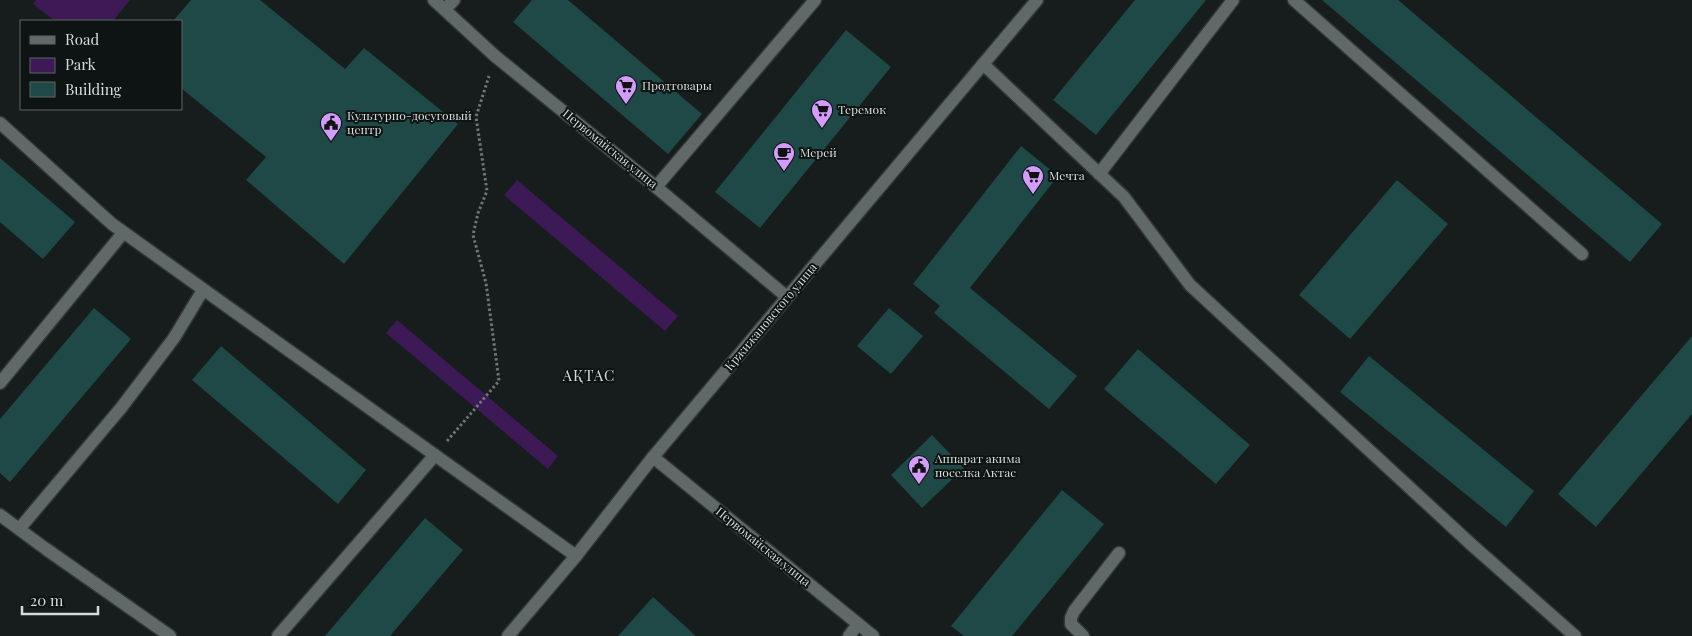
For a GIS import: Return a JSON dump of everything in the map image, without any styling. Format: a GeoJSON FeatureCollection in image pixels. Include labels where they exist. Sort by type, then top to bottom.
{"type":"FeatureCollection","features":[{"type":"Feature","properties":{"kind":"street","name":"Первомайская улица"},"geometry":{"type":"LineString","coordinates":[[434,0],[449,5],[495,56],[788,297]]}},
{"type":"Feature","properties":{"kind":"street"},"geometry":{"type":"LineString","coordinates":[[656,187],[815,0]]}},
{"type":"Feature","properties":{"kind":"street","name":"Кржижановского улица"},"geometry":{"type":"LineString","coordinates":[[508,636],[576,556],[652,457],[1038,0]]}},
{"type":"Feature","properties":{"kind":"street"},"geometry":{"type":"LineString","coordinates":[[1099,174],[1233,0]]}},
{"type":"Feature","properties":{"kind":"street"},"geometry":{"type":"LineString","coordinates":[[1294,0],[1582,254]]}},
{"type":"Feature","properties":{"kind":"street"},"geometry":{"type":"LineString","coordinates":[[983,64],[1124,197],[1190,285],[1473,546],[1575,636]]}},
{"type":"Feature","properties":{"kind":"street"},"geometry":{"type":"LineString","coordinates":[[0,123],[123,233],[576,556]]}},
{"type":"Feature","properties":{"kind":"street"},"geometry":{"type":"LineString","coordinates":[[0,383],[123,233]]}},
{"type":"Feature","properties":{"kind":"street"},"geometry":{"type":"LineString","coordinates":[[20,528],[120,408],[174,338],[203,290]]}},
{"type":"Feature","properties":{"kind":"street"},"geometry":{"type":"LineString","coordinates":[[278,636],[435,455]]}},
{"type":"Feature","properties":{"kind":"street","name":"Первомайская улица"},"geometry":{"type":"LineString","coordinates":[[652,457],[873,636]]}},
{"type":"Feature","properties":{"kind":"street"},"geometry":{"type":"LineString","coordinates":[[0,514],[46,549],[170,636]]}},
{"type":"Feature","properties":{"kind":"street"},"geometry":{"type":"LineString","coordinates":[[1083,636],[1071,624],[1071,618],[1074,611],[1119,552]]}},
{"type":"Feature","properties":{"kind":"street"},"geometry":{"type":"LineString","coordinates":[[849,636],[858,624]]}},
{"type":"Feature","properties":{"kind":"path"},"geometry":{"type":"LineString","coordinates":[[435,455],[499,381],[486,283],[473,235],[478,212],[487,191],[476,117],[495,56]]}},
{"type":"Feature","properties":{"kind":"green space"},"geometry":{"type":"Polygon","coordinates":[[[36,0],[130,0],[114,20],[54,20],[33,4],[36,0]]]}},
{"type":"Feature","properties":{"kind":"green space"},"geometry":{"type":"Polygon","coordinates":[[[517,180],[678,316],[665,331],[504,195],[517,180]]]}},
{"type":"Feature","properties":{"kind":"green space"},"geometry":{"type":"Polygon","coordinates":[[[397,320],[558,456],[548,469],[386,333],[397,320]]]}},
{"type":"Feature","properties":{"kind":"building"},"geometry":{"type":"Polygon","coordinates":[[[191,0],[260,0],[345,69],[364,48],[458,124],[344,264],[246,180],[266,157],[182,89],[182,20],[174,20],[191,0]]]}},
{"type":"Feature","properties":{"kind":"building"},"geometry":{"type":"Polygon","coordinates":[[[532,0],[568,0],[702,114],[668,154],[513,22],[532,0]]]}},
{"type":"Feature","properties":{"kind":"building"},"geometry":{"type":"Polygon","coordinates":[[[1135,0],[1206,0],[1096,135],[1053,100],[1135,0]]]}},
{"type":"Feature","properties":{"kind":"building"},"geometry":{"type":"Polygon","coordinates":[[[1322,0],[1398,0],[1662,224],[1630,262],[1322,0]]]}},
{"type":"Feature","properties":{"kind":"building"},"geometry":{"type":"Polygon","coordinates":[[[846,30],[891,67],[760,228],[715,192],[846,30]]]}},
{"type":"Feature","properties":{"kind":"building"},"geometry":{"type":"Polygon","coordinates":[[[1021,146],[1058,176],[970,288],[1077,376],[1049,409],[934,313],[940,306],[913,284],[1021,146]]]}},
{"type":"Feature","properties":{"kind":"building"},"geometry":{"type":"Polygon","coordinates":[[[0,158],[75,222],[43,259],[0,222],[0,158]]]}},
{"type":"Feature","properties":{"kind":"building"},"geometry":{"type":"Polygon","coordinates":[[[1397,180],[1448,224],[1350,339],[1299,295],[1397,180]]]}},
{"type":"Feature","properties":{"kind":"building"},"geometry":{"type":"Polygon","coordinates":[[[94,308],[131,339],[10,482],[0,473],[0,419],[94,308]]]}},
{"type":"Feature","properties":{"kind":"building"},"geometry":{"type":"Polygon","coordinates":[[[889,308],[923,336],[891,374],[857,346],[889,308]]]}},
{"type":"Feature","properties":{"kind":"building"},"geometry":{"type":"Polygon","coordinates":[[[1692,336],[1692,414],[1596,527],[1558,494],[1692,336]]]}},
{"type":"Feature","properties":{"kind":"building"},"geometry":{"type":"Polygon","coordinates":[[[221,346],[366,470],[338,504],[192,380],[221,346]]]}},
{"type":"Feature","properties":{"kind":"building"},"geometry":{"type":"Polygon","coordinates":[[[1138,349],[1250,445],[1216,484],[1104,389],[1138,349]]]}},
{"type":"Feature","properties":{"kind":"building"},"geometry":{"type":"Polygon","coordinates":[[[1369,356],[1534,491],[1506,527],[1340,392],[1369,356]]]}},
{"type":"Feature","properties":{"kind":"building"},"geometry":{"type":"Polygon","coordinates":[[[932,435],[964,468],[922,508],[891,475],[932,435]]]}},
{"type":"Feature","properties":{"kind":"building"},"geometry":{"type":"Polygon","coordinates":[[[1062,490],[1104,524],[1012,636],[964,636],[951,626],[1062,490]]]}},
{"type":"Feature","properties":{"kind":"building"},"geometry":{"type":"Polygon","coordinates":[[[425,518],[463,550],[390,636],[325,636],[425,518]]]}},
{"type":"Feature","properties":{"kind":"building"},"geometry":{"type":"Polygon","coordinates":[[[653,597],[696,636],[618,636],[653,597]]]}},
{"type":"Feature","properties":{"kind":"place","name":"Продтовары"},"geometry":{"type":"Point","coordinates":[626,105]}},
{"type":"Feature","properties":{"kind":"place","name":"Теремок"},"geometry":{"type":"Point","coordinates":[822,129]}},
{"type":"Feature","properties":{"kind":"place","name":"Культурно-досуговый центр"},"geometry":{"type":"Point","coordinates":[331,142]}},
{"type":"Feature","properties":{"kind":"place","name":"Мерей"},"geometry":{"type":"Point","coordinates":[784,172]}},
{"type":"Feature","properties":{"kind":"place","name":"Мечта"},"geometry":{"type":"Point","coordinates":[1033,195]}},
{"type":"Feature","properties":{"kind":"place","name":"Аппарат акима поселка Актас"},"geometry":{"type":"Point","coordinates":[919,485]}},
{"type":"Feature","properties":{"kind":"district","name":"АҚТАС"},"geometry":{"type":"Point","coordinates":[589,376]}}]}
